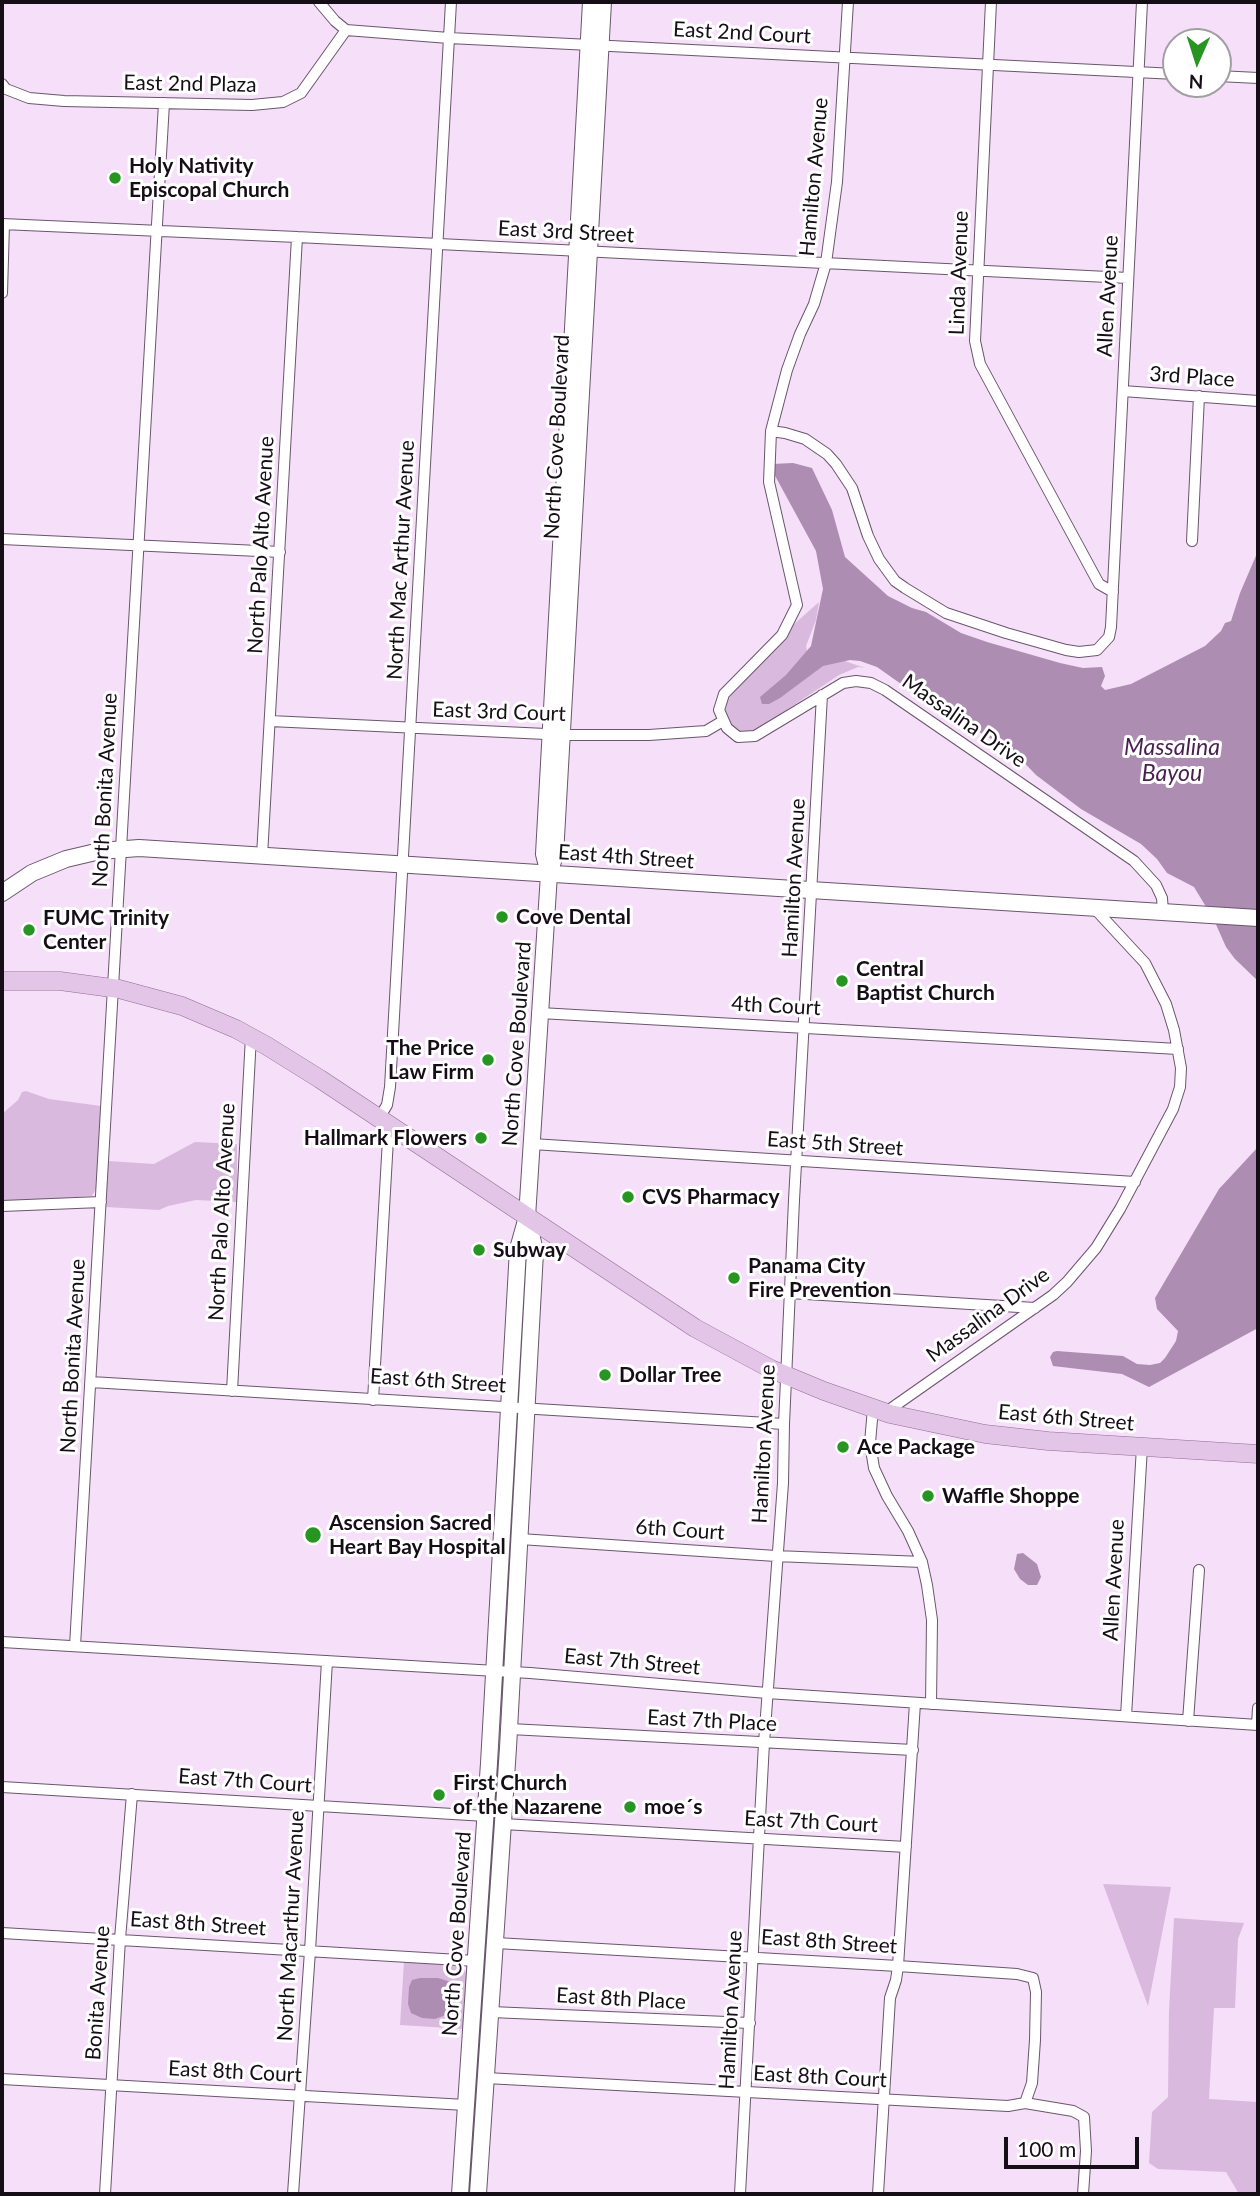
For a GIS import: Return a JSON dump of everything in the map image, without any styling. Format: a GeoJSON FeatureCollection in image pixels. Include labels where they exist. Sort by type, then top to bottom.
{"type":"FeatureCollection","features":[{"type":"Feature","properties":{"kind":"main road","name":"East 6th Street"},"geometry":{"type":"LineString","coordinates":[[2,981],[52,981],[113,988],[182,1006],[251,1036],[702,1332],[786,1376],[879,1410],[985,1434],[1048,1441],[1258,1454]]}},
{"type":"Feature","properties":{"kind":"street"},"geometry":{"type":"LineString","coordinates":[[319,2],[346,30]]}},
{"type":"Feature","properties":{"kind":"street","name":"North Mac Arthur Avenue"},"geometry":{"type":"LineString","coordinates":[[379,1118],[388,1104],[390,1087],[451,2]]}},
{"type":"Feature","properties":{"kind":"street","name":"North Cove Boulevard"},"geometry":{"type":"LineString","coordinates":[[460,2194],[486,1816],[518,1250],[527,1217],[549,874],[555,855],[556,734],[594,45],[591,2]]}},
{"type":"Feature","properties":{"kind":"street","name":"North Cove Boulevard"},"geometry":{"type":"LineString","coordinates":[[594,45],[603,2]]}},
{"type":"Feature","properties":{"kind":"street","name":"Hamilton Avenue"},"geometry":{"type":"LineString","coordinates":[[771,431],[787,370],[814,303],[826,263],[837,182],[848,2]]}},
{"type":"Feature","properties":{"kind":"street","name":"Linda Avenue"},"geometry":{"type":"LineString","coordinates":[[990,2],[975,341],[980,364],[1100,584],[1113,592]]}},
{"type":"Feature","properties":{"kind":"street","name":"Allen Avenue"},"geometry":{"type":"LineString","coordinates":[[1113,592],[1142,2]]}},
{"type":"Feature","properties":{"kind":"street","name":"East 2nd Court"},"geometry":{"type":"LineString","coordinates":[[346,30],[449,38],[1162,73]]}},
{"type":"Feature","properties":{"kind":"street","name":"East 2nd Plaza"},"geometry":{"type":"LineString","coordinates":[[2,84],[6,89],[29,98],[64,101],[252,105],[283,102],[301,93],[346,30]]}},
{"type":"Feature","properties":{"kind":"street"},"geometry":{"type":"LineString","coordinates":[[1232,77],[1258,78]]}},
{"type":"Feature","properties":{"kind":"street","name":"North Bonita Avenue"},"geometry":{"type":"LineString","coordinates":[[75,1646],[164,103]]}},
{"type":"Feature","properties":{"kind":"street"},"geometry":{"type":"LineString","coordinates":[[2,293],[3,224]]}},
{"type":"Feature","properties":{"kind":"street","name":"East 3rd Street"},"geometry":{"type":"LineString","coordinates":[[3,224],[1128,278]]}},
{"type":"Feature","properties":{"kind":"street","name":"North Palo Alto Avenue"},"geometry":{"type":"LineString","coordinates":[[262,856],[297,237]]}},
{"type":"Feature","properties":{"kind":"street","name":"3rd Place"},"geometry":{"type":"LineString","coordinates":[[1123,391],[1258,401]]}},
{"type":"Feature","properties":{"kind":"street"},"geometry":{"type":"LineString","coordinates":[[1192,541],[1199,396]]}},
{"type":"Feature","properties":{"kind":"street"},"geometry":{"type":"LineString","coordinates":[[723,721],[719,710],[724,694],[782,635],[797,605],[769,482],[771,431],[805,439],[827,454],[852,488],[868,536],[879,559],[895,581],[946,613],[1006,633],[1079,652],[1097,650],[1109,637],[1113,592]]}},
{"type":"Feature","properties":{"kind":"street"},"geometry":{"type":"LineString","coordinates":[[2,539],[280,552]]}},
{"type":"Feature","properties":{"kind":"street","name":"Massalina Drive"},"geometry":{"type":"LineString","coordinates":[[723,721],[738,737],[755,736],[843,683],[871,683],[1134,861],[1156,885],[1163,901],[1163,912]]}},
{"type":"Feature","properties":{"kind":"street","name":"Hamilton Avenue"},"geometry":{"type":"LineString","coordinates":[[740,2194],[764,1743],[783,1483],[783,1424],[822,695]]}},
{"type":"Feature","properties":{"kind":"street","name":"East 3rd Court"},"geometry":{"type":"LineString","coordinates":[[270,721],[556,734],[649,735],[706,731],[723,721]]}},
{"type":"Feature","properties":{"kind":"street","name":"East 4th Street"},"geometry":{"type":"LineString","coordinates":[[2,893],[32,873],[57,862],[94,852],[121,849],[1258,918]]}},
{"type":"Feature","properties":{"kind":"street","name":"Massalina Drive"},"geometry":{"type":"LineString","coordinates":[[879,1410],[1060,1289],[1091,1255],[1135,1182],[1178,1097],[1181,1074],[1178,1049],[1166,1004],[1153,974],[1094,908]]}},
{"type":"Feature","properties":{"kind":"street","name":"4th Court"},"geometry":{"type":"LineString","coordinates":[[540,1013],[1178,1049]]}},
{"type":"Feature","properties":{"kind":"street","name":"North Palo Alto Avenue"},"geometry":{"type":"LineString","coordinates":[[232,1391],[251,1036]]}},
{"type":"Feature","properties":{"kind":"street"},"geometry":{"type":"LineString","coordinates":[[373,1399],[388,1144],[395,1129]]}},
{"type":"Feature","properties":{"kind":"street","name":"East 5th Street"},"geometry":{"type":"LineString","coordinates":[[532,1144],[1135,1182]]}},
{"type":"Feature","properties":{"kind":"street"},"geometry":{"type":"LineString","coordinates":[[2,1206],[101,1202]]}},
{"type":"Feature","properties":{"kind":"street","name":"North Cove Boulevard"},"geometry":{"type":"LineString","coordinates":[[478,2194],[510,1728],[535,1252],[527,1217]]}},
{"type":"Feature","properties":{"kind":"street"},"geometry":{"type":"LineString","coordinates":[[790,1293],[1035,1308]]}},
{"type":"Feature","properties":{"kind":"street","name":"East 6th Street"},"geometry":{"type":"LineString","coordinates":[[91,1382],[783,1424]]}},
{"type":"Feature","properties":{"kind":"street"},"geometry":{"type":"LineString","coordinates":[[879,1410],[870,1443],[874,1468],[922,1562],[932,1620],[931,1704]]}},
{"type":"Feature","properties":{"kind":"street","name":"Allen Avenue"},"geometry":{"type":"LineString","coordinates":[[1126,1716],[1142,1447]]}},
{"type":"Feature","properties":{"kind":"street","name":"6th Court"},"geometry":{"type":"LineString","coordinates":[[520,1539],[776,1556],[922,1562]]}},
{"type":"Feature","properties":{"kind":"street"},"geometry":{"type":"LineString","coordinates":[[1188,1721],[1199,1570]]}},
{"type":"Feature","properties":{"kind":"street","name":"East 7th Street"},"geometry":{"type":"LineString","coordinates":[[2,1642],[513,1672],[768,1693],[1258,1725]]}},
{"type":"Feature","properties":{"kind":"street","name":"North Macarthur Avenue"},"geometry":{"type":"LineString","coordinates":[[293,2194],[327,1661]]}},
{"type":"Feature","properties":{"kind":"street"},"geometry":{"type":"LineString","coordinates":[[878,2194],[890,1998],[898,1966],[915,1703]]}},
{"type":"Feature","properties":{"kind":"street"},"geometry":{"type":"LineString","coordinates":[[1258,1708],[1258,1725]]}},
{"type":"Feature","properties":{"kind":"street","name":"East 7th Place"},"geometry":{"type":"LineString","coordinates":[[510,1728],[912,1750]]}},
{"type":"Feature","properties":{"kind":"street"},"geometry":{"type":"LineString","coordinates":[[489,1763],[495,1781],[496,1810],[503,1824]]}},
{"type":"Feature","properties":{"kind":"street","name":"East 7th Court"},"geometry":{"type":"LineString","coordinates":[[2,1787],[486,1816]]}},
{"type":"Feature","properties":{"kind":"street","name":"Bonita Avenue"},"geometry":{"type":"LineString","coordinates":[[105,2194],[120,1939],[132,1794]]}},
{"type":"Feature","properties":{"kind":"street","name":"East 7th Court"},"geometry":{"type":"LineString","coordinates":[[503,1824],[906,1847]]}},
{"type":"Feature","properties":{"kind":"street"},"geometry":{"type":"LineString","coordinates":[[482,1860],[488,1881],[486,1921],[496,1943]]}},
{"type":"Feature","properties":{"kind":"street","name":"East 8th Street"},"geometry":{"type":"LineString","coordinates":[[2,1933],[476,1961]]}},
{"type":"Feature","properties":{"kind":"street","name":"East 8th Street"},"geometry":{"type":"LineString","coordinates":[[496,1943],[898,1966],[1017,1974],[1034,1978],[1036,1992],[1032,2083],[1025,2103]]}},
{"type":"Feature","properties":{"kind":"street"},"geometry":{"type":"LineString","coordinates":[[476,1961],[481,1967],[485,1984],[483,2018],[488,2048]]}},
{"type":"Feature","properties":{"kind":"street","name":"East 8th Place"},"geometry":{"type":"LineString","coordinates":[[491,2012],[750,2024]]}},
{"type":"Feature","properties":{"kind":"street","name":"East 8th Court"},"geometry":{"type":"LineString","coordinates":[[486,2078],[1008,2106],[1025,2103],[1073,2111],[1084,2117],[1086,2151],[1083,2194]]}},
{"type":"Feature","properties":{"kind":"street","name":"East 8th Court"},"geometry":{"type":"LineString","coordinates":[[2,2079],[466,2105]]}},
{"type":"Feature","properties":{"kind":"street"},"geometry":{"type":"LineString","coordinates":[[464,2136],[470,2160],[467,2194]]}},
{"type":"Feature","properties":{"kind":"shaded area"},"geometry":{"type":"Polygon","coordinates":[[[819,602],[816,620],[806,646],[808,656],[836,658],[865,668],[858,667],[839,675],[755,731],[736,730],[725,711],[728,699],[792,626],[819,602]]]}},
{"type":"Feature","properties":{"kind":"shaded area"},"geometry":{"type":"Polygon","coordinates":[[[26,1091],[49,1099],[101,1106],[97,1187],[92,1196],[2,1202],[2,1114],[26,1091]]]}},
{"type":"Feature","properties":{"kind":"shaded area"},"geometry":{"type":"Polygon","coordinates":[[[195,1142],[237,1144],[237,1202],[196,1200],[159,1210],[106,1207],[108,1161],[154,1164],[195,1142]]]}},
{"type":"Feature","properties":{"kind":"shaded area"},"geometry":{"type":"Polygon","coordinates":[[[1103,1884],[1171,1887],[1148,2006],[1103,1884]]]}},
{"type":"Feature","properties":{"kind":"shaded area"},"geometry":{"type":"Polygon","coordinates":[[[1174,1918],[1244,1923],[1238,1939],[1235,2008],[1214,2008],[1209,2099],[1258,2102],[1258,2194],[1239,2194],[1226,2172],[1158,2169],[1149,2163],[1152,2112],[1168,2097],[1174,1918]]]}},
{"type":"Feature","properties":{"kind":"shaded area"},"geometry":{"type":"Polygon","coordinates":[[[404,1962],[462,1967],[468,1978],[464,2029],[400,2025],[404,1962]]]}},
{"type":"Feature","properties":{"kind":"water","name":"Massalina Bayou"},"geometry":{"type":"Polygon","coordinates":[[[793,463],[812,468],[832,510],[845,557],[888,596],[926,612],[961,633],[987,642],[1083,668],[1102,667],[1105,676],[1101,686],[1105,690],[1131,684],[1205,646],[1221,631],[1225,623],[1231,621],[1258,551],[1258,981],[1226,947],[1214,920],[1194,887],[1167,873],[1141,844],[1081,809],[1036,775],[1012,750],[935,708],[877,667],[850,660],[823,666],[780,698],[769,704],[762,704],[760,697],[786,675],[811,646],[823,589],[816,551],[773,472],[772,464],[793,463]]]}},
{"type":"Feature","properties":{"kind":"water"},"geometry":{"type":"Polygon","coordinates":[[[1258,1147],[1258,1328],[1149,1387],[1122,1374],[1053,1366],[1050,1357],[1057,1351],[1123,1356],[1137,1364],[1150,1365],[1160,1363],[1165,1358],[1176,1341],[1178,1331],[1157,1309],[1155,1298],[1219,1189],[1258,1147]]]}},
{"type":"Feature","properties":{"kind":"water"},"geometry":{"type":"Polygon","coordinates":[[[1023,1553],[1037,1564],[1041,1577],[1037,1585],[1028,1585],[1014,1569],[1017,1554],[1023,1553]]]}},
{"type":"Feature","properties":{"kind":"water"},"geometry":{"type":"Polygon","coordinates":[[[438,1978],[451,1982],[455,1996],[451,2013],[435,2019],[422,2018],[411,2013],[408,2004],[409,1987],[412,1980],[438,1978]]]}},
{"type":"Feature","properties":{"kind":"place","name":"Holy Nativity Episcopal Church"},"geometry":{"type":"Point","coordinates":[115,178]}},
{"type":"Feature","properties":{"kind":"place","name":"Cove Dental"},"geometry":{"type":"Point","coordinates":[502,917]}},
{"type":"Feature","properties":{"kind":"place","name":"FUMC Trinity Center"},"geometry":{"type":"Point","coordinates":[29,930]}},
{"type":"Feature","properties":{"kind":"place","name":"Central Baptist Church"},"geometry":{"type":"Point","coordinates":[842,981]}},
{"type":"Feature","properties":{"kind":"place","name":"The Price Law Firm"},"geometry":{"type":"Point","coordinates":[488,1060]}},
{"type":"Feature","properties":{"kind":"place","name":"Hallmark Flowers"},"geometry":{"type":"Point","coordinates":[481,1138]}},
{"type":"Feature","properties":{"kind":"place","name":"CVS Pharmacy"},"geometry":{"type":"Point","coordinates":[628,1197]}},
{"type":"Feature","properties":{"kind":"place","name":"Subway"},"geometry":{"type":"Point","coordinates":[479,1250]}},
{"type":"Feature","properties":{"kind":"place","name":"Panama City Fire Prevention"},"geometry":{"type":"Point","coordinates":[734,1278]}},
{"type":"Feature","properties":{"kind":"place","name":"Dollar Tree"},"geometry":{"type":"Point","coordinates":[605,1375]}},
{"type":"Feature","properties":{"kind":"place","name":"Ace Package"},"geometry":{"type":"Point","coordinates":[843,1447]}},
{"type":"Feature","properties":{"kind":"place","name":"Waffle Shoppe"},"geometry":{"type":"Point","coordinates":[928,1496]}},
{"type":"Feature","properties":{"kind":"place","name":"Ascension Sacred Heart Bay Hospital"},"geometry":{"type":"Point","coordinates":[313,1535]}},
{"type":"Feature","properties":{"kind":"place","name":"First Church of the Nazarene"},"geometry":{"type":"Point","coordinates":[439,1795]}},
{"type":"Feature","properties":{"kind":"place","name":"moe´s"},"geometry":{"type":"Point","coordinates":[630,1807]}}]}
